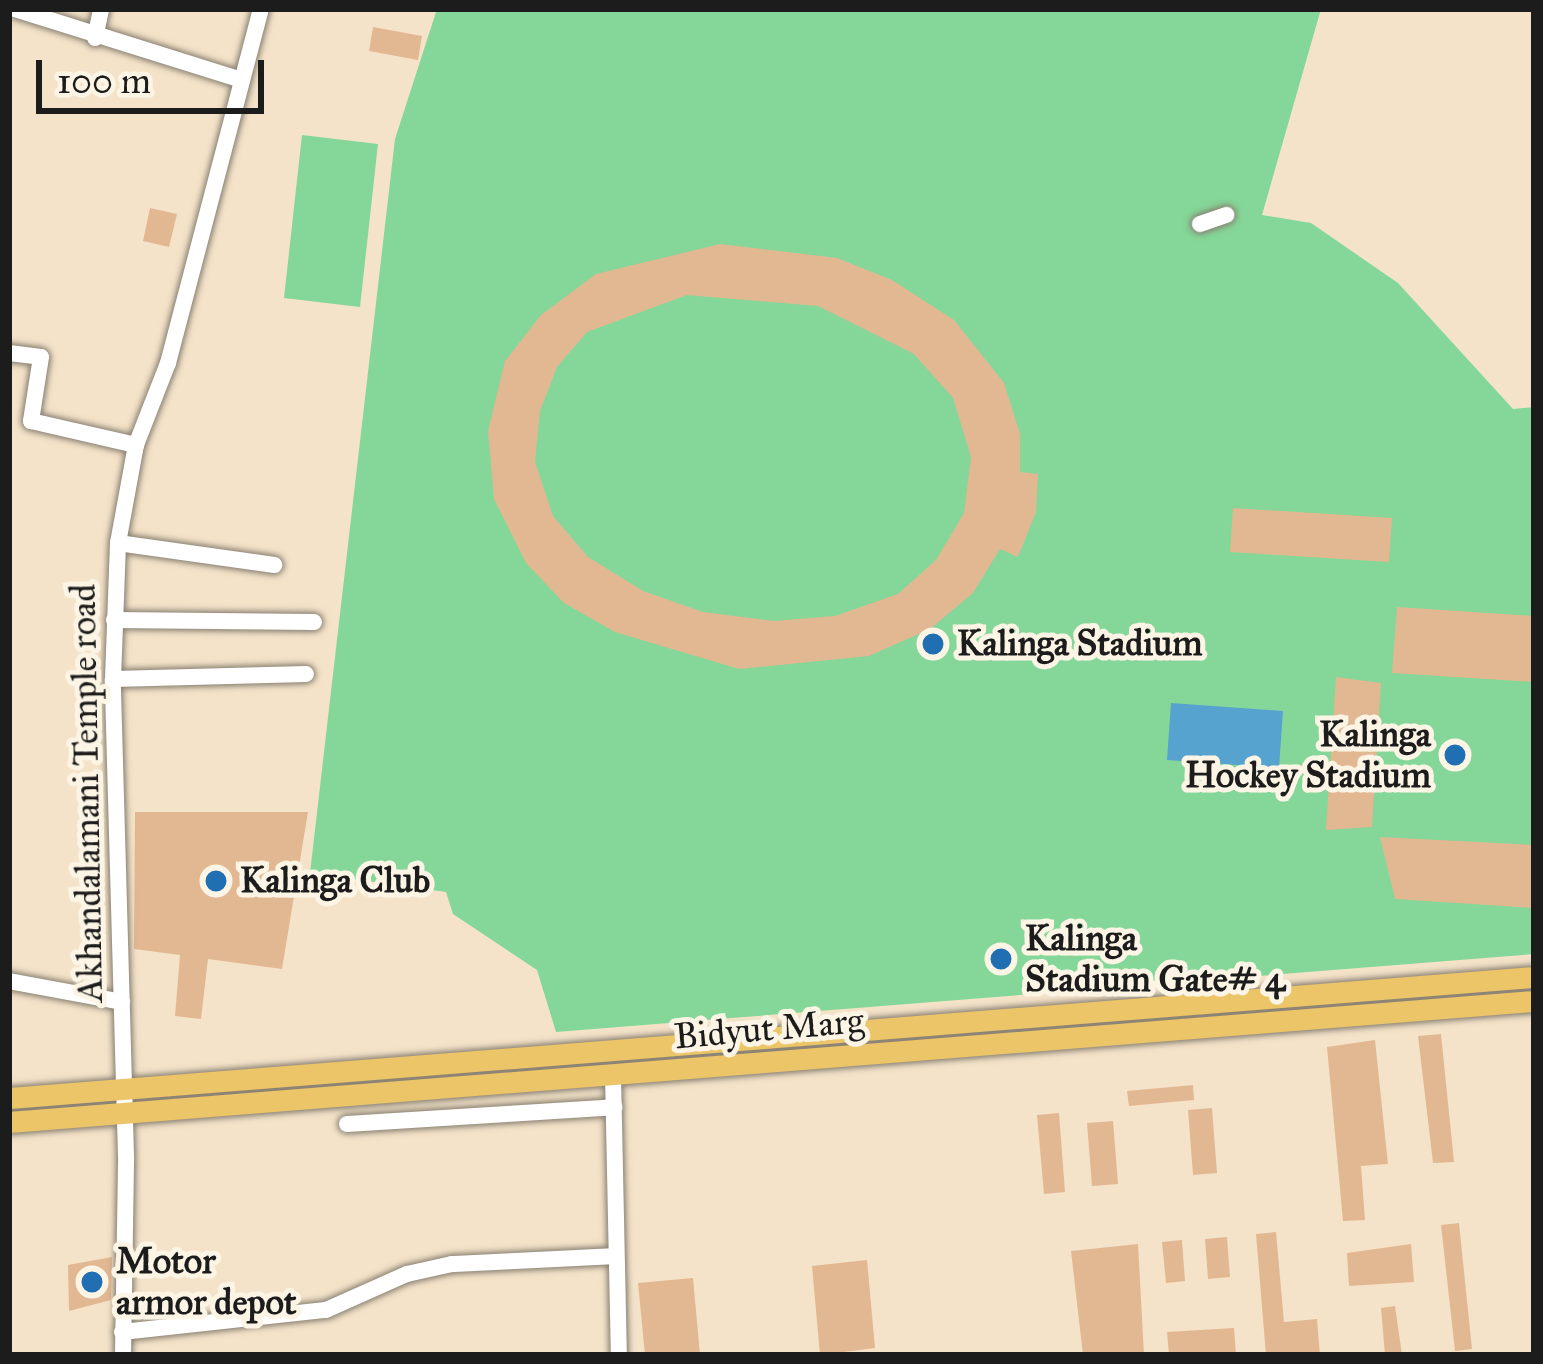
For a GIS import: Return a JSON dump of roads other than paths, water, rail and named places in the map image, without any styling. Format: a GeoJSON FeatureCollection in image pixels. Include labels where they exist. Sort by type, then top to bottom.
{"type":"FeatureCollection","features":[{"type":"Feature","properties":{"kind":"main road","name":"Bidyut Marg"},"geometry":{"type":"LineString","coordinates":[[9,1122],[125,1103],[1534,977]]}},
{"type":"Feature","properties":{"kind":"main road","name":"Bidyut Marg"},"geometry":{"type":"LineString","coordinates":[[9,1098],[125,1103],[613,1075],[1534,1001]]}},
{"type":"Feature","properties":{"kind":"street"},"geometry":{"type":"LineString","coordinates":[[15,9],[95,38],[242,80]]}},
{"type":"Feature","properties":{"kind":"street"},"geometry":{"type":"LineString","coordinates":[[95,38],[101,9]]}},
{"type":"Feature","properties":{"kind":"street","name":"Akhandalamani Temple road"},"geometry":{"type":"LineString","coordinates":[[123,1355],[125,1103],[113,679],[118,543],[136,445],[168,363],[261,9]]}},
{"type":"Feature","properties":{"kind":"street"},"geometry":{"type":"LineString","coordinates":[[1200,224],[1226,214]]}},
{"type":"Feature","properties":{"kind":"street"},"geometry":{"type":"LineString","coordinates":[[9,352],[41,357],[31,421],[136,445]]}},
{"type":"Feature","properties":{"kind":"street"},"geometry":{"type":"LineString","coordinates":[[118,543],[274,565]]}},
{"type":"Feature","properties":{"kind":"street"},"geometry":{"type":"LineString","coordinates":[[114,620],[314,622]]}},
{"type":"Feature","properties":{"kind":"street"},"geometry":{"type":"LineString","coordinates":[[113,679],[307,674]]}},
{"type":"Feature","properties":{"kind":"street"},"geometry":{"type":"LineString","coordinates":[[9,982],[122,1002]]}},
{"type":"Feature","properties":{"kind":"street"},"geometry":{"type":"LineString","coordinates":[[613,1075],[619,1355]]}},
{"type":"Feature","properties":{"kind":"street"},"geometry":{"type":"LineString","coordinates":[[347,1124],[614,1107]]}},
{"type":"Feature","properties":{"kind":"street"},"geometry":{"type":"LineString","coordinates":[[122,1333],[326,1310],[407,1274],[452,1264],[614,1256]]}},
{"type":"Feature","properties":{"kind":"water"},"geometry":{"type":"Polygon","coordinates":[[[1171,703],[1283,711],[1279,768],[1167,760],[1171,703]]]}},
{"type":"Feature","properties":{"kind":"place","name":"Kalinga Stadium"},"geometry":{"type":"Point","coordinates":[933,644]}},
{"type":"Feature","properties":{"kind":"place","name":"Kalinga Hockey Stadium"},"geometry":{"type":"Point","coordinates":[1455,755]}},
{"type":"Feature","properties":{"kind":"place","name":"Kalinga Club"},"geometry":{"type":"Point","coordinates":[216,881]}},
{"type":"Feature","properties":{"kind":"place","name":"Kalinga Stadium Gate# 4"},"geometry":{"type":"Point","coordinates":[1001,959]}},
{"type":"Feature","properties":{"kind":"place","name":"Motor armor depot"},"geometry":{"type":"Point","coordinates":[92,1282]}}]}
